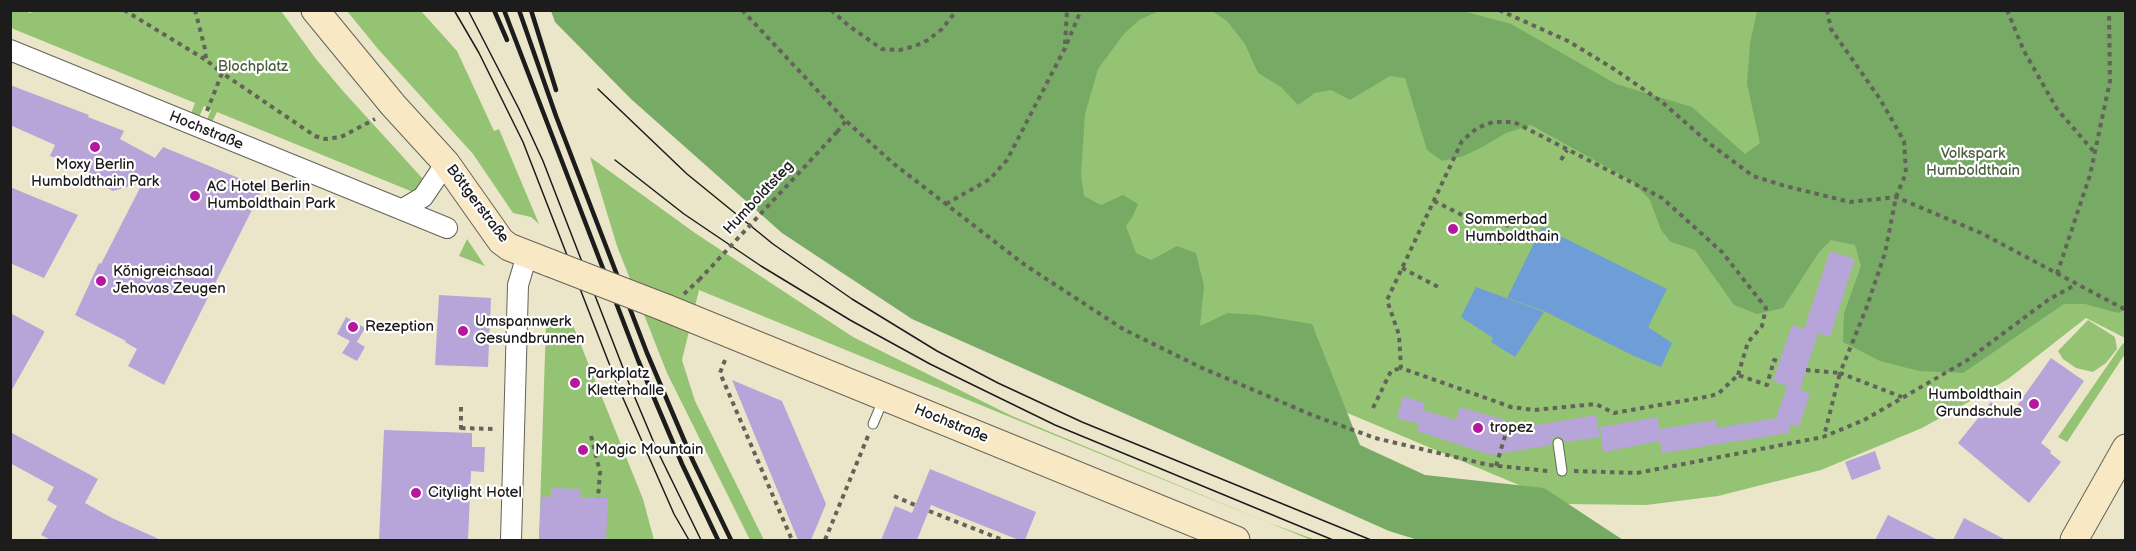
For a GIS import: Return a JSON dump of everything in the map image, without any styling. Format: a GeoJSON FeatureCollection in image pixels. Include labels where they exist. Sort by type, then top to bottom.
{"type":"FeatureCollection","features":[{"type":"Feature","properties":{"kind":"street","name":"Böttgerstraße"},"geometry":{"type":"LineString","coordinates":[[315,10],[393,105],[446,163],[501,241],[509,247],[538,259],[675,301]]}},
{"type":"Feature","properties":{"kind":"street","name":"Hochstraße"},"geometry":{"type":"LineString","coordinates":[[10,50],[447,228]]}},
{"type":"Feature","properties":{"kind":"street"},"geometry":{"type":"LineString","coordinates":[[403,209],[423,197],[446,163]]}},
{"type":"Feature","properties":{"kind":"street"},"geometry":{"type":"LineString","coordinates":[[511,540],[518,285],[538,259]]}},
{"type":"Feature","properties":{"kind":"street","name":"Hochstraße"},"geometry":{"type":"LineString","coordinates":[[675,301],[885,397],[1236,540]]}},
{"type":"Feature","properties":{"kind":"street"},"geometry":{"type":"LineString","coordinates":[[2074,540],[2126,448]]}},
{"type":"Feature","properties":{"kind":"lane"},"geometry":{"type":"LineString","coordinates":[[873,424],[885,397]]}},
{"type":"Feature","properties":{"kind":"lane"},"geometry":{"type":"LineString","coordinates":[[1558,443],[1562,471]]}},
{"type":"Feature","properties":{"kind":"path"},"geometry":{"type":"LineString","coordinates":[[124,10],[206,60],[315,136],[325,139],[341,137],[375,119]]}},
{"type":"Feature","properties":{"kind":"path"},"geometry":{"type":"LineString","coordinates":[[195,10],[206,60]]}},
{"type":"Feature","properties":{"kind":"path"},"geometry":{"type":"LineString","coordinates":[[742,10],[846,121],[894,164],[1025,265],[1113,322],[1200,367],[1311,415],[1376,438],[1496,466],[1530,470],[1637,473],[1823,437],[1864,420],[1966,361],[2048,300],[2075,285]]}},
{"type":"Feature","properties":{"kind":"path"},"geometry":{"type":"LineString","coordinates":[[831,10],[882,49],[891,50],[915,46],[928,40],[942,29],[957,10]]}},
{"type":"Feature","properties":{"kind":"path"},"geometry":{"type":"LineString","coordinates":[[1065,48],[1067,10]]}},
{"type":"Feature","properties":{"kind":"path"},"geometry":{"type":"LineString","coordinates":[[946,204],[990,179],[1007,160],[1065,48],[1081,10]]}},
{"type":"Feature","properties":{"kind":"path"},"geometry":{"type":"LineString","coordinates":[[1499,10],[1568,42],[1614,69],[1662,102],[1710,144],[1753,176],[1850,202],[1896,197],[1981,233],[2075,285],[2126,310]]}},
{"type":"Feature","properties":{"kind":"path"},"geometry":{"type":"LineString","coordinates":[[1823,437],[1840,373],[1866,309],[1885,253],[1896,197],[1906,173],[1904,141],[1880,99],[1831,29],[1827,10]]}},
{"type":"Feature","properties":{"kind":"path"},"geometry":{"type":"LineString","coordinates":[[2007,10],[2024,51],[2057,109],[2095,153]]}},
{"type":"Feature","properties":{"kind":"path"},"geometry":{"type":"LineString","coordinates":[[2057,274],[2090,176],[2110,81],[2109,10]]}},
{"type":"Feature","properties":{"kind":"path"},"geometry":{"type":"LineString","coordinates":[[203,120],[222,73]]}},
{"type":"Feature","properties":{"kind":"path","name":"Humboldtsteg"},"geometry":{"type":"LineString","coordinates":[[675,301],[699,280],[846,121]]}},
{"type":"Feature","properties":{"kind":"path"},"geometry":{"type":"LineString","coordinates":[[1373,408],[1391,371],[1401,368],[1511,406],[1534,410],[1596,404],[1614,413],[1711,396],[1719,393],[1738,375],[1748,342],[1762,326],[1766,308],[1722,252],[1662,198],[1514,122],[1493,122],[1477,128],[1462,141],[1387,300],[1399,335],[1401,368]]}},
{"type":"Feature","properties":{"kind":"path"},"geometry":{"type":"LineString","coordinates":[[1562,160],[1567,150]]}},
{"type":"Feature","properties":{"kind":"path"},"geometry":{"type":"LineString","coordinates":[[1434,201],[1476,222]]}},
{"type":"Feature","properties":{"kind":"path"},"geometry":{"type":"LineString","coordinates":[[1499,244],[1507,226]]}},
{"type":"Feature","properties":{"kind":"path"},"geometry":{"type":"LineString","coordinates":[[1402,268],[1442,289]]}},
{"type":"Feature","properties":{"kind":"path"},"geometry":{"type":"LineString","coordinates":[[725,360],[720,373],[792,540]]}},
{"type":"Feature","properties":{"kind":"path"},"geometry":{"type":"LineString","coordinates":[[1738,375],[1767,385],[1774,360],[1780,362]]}},
{"type":"Feature","properties":{"kind":"path"},"geometry":{"type":"LineString","coordinates":[[1806,370],[1840,373],[1903,397]]}},
{"type":"Feature","properties":{"kind":"path"},"geometry":{"type":"LineString","coordinates":[[461,407],[461,430],[493,429]]}},
{"type":"Feature","properties":{"kind":"path"},"geometry":{"type":"LineString","coordinates":[[825,540],[873,424]]}},
{"type":"Feature","properties":{"kind":"path"},"geometry":{"type":"LineString","coordinates":[[1496,466],[1508,426]]}},
{"type":"Feature","properties":{"kind":"path"},"geometry":{"type":"LineString","coordinates":[[591,436],[600,472],[598,498]]}},
{"type":"Feature","properties":{"kind":"path"},"geometry":{"type":"LineString","coordinates":[[894,496],[915,505]]}},
{"type":"Feature","properties":{"kind":"path"},"geometry":{"type":"LineString","coordinates":[[929,511],[1003,540]]}},
{"type":"Feature","properties":{"kind":"green space","name":"Blochplatz"},"geometry":{"type":"Polygon","coordinates":[[[35,10],[281,11],[343,91],[423,179],[418,189],[413,192],[217,112],[211,124],[206,122],[211,110],[204,106],[198,119],[190,116],[195,103],[11,28],[10,11],[30,13],[35,10]]]}},
{"type":"Feature","properties":{"kind":"green space"},"geometry":{"type":"Polygon","coordinates":[[[347,11],[421,11],[457,51],[494,131],[499,129],[539,224],[531,217],[513,213],[473,154],[378,49],[347,11]]]}},
{"type":"Feature","properties":{"kind":"green space"},"geometry":{"type":"Polygon","coordinates":[[[551,11],[1159,11],[1139,20],[1123,35],[1098,69],[1085,114],[1081,175],[1084,196],[1101,205],[1123,195],[1138,204],[1126,226],[1136,253],[1151,260],[1177,246],[1196,253],[1204,286],[1200,326],[1228,313],[1258,315],[1312,324],[1360,445],[1425,475],[1544,488],[1623,540],[1418,540],[1389,531],[912,319],[782,233],[631,99],[555,22],[551,11]]]}},
{"type":"Feature","properties":{"kind":"green space","name":"Volkspark Humboldthain"},"geometry":{"type":"Polygon","coordinates":[[[709,11],[2125,11],[2125,338],[2086,318],[2008,379],[1958,408],[1922,428],[1821,470],[1718,496],[1646,505],[1564,504],[1226,362],[709,11]]]}},
{"type":"Feature","properties":{"kind":"green space","name":"Volkspark Humboldthain"},"geometry":{"type":"Polygon","coordinates":[[[1212,11],[1463,11],[1511,24],[1616,84],[1692,107],[1745,154],[1760,143],[1747,84],[1750,44],[1757,11],[2125,11],[2125,310],[2118,313],[2085,304],[2064,304],[1963,373],[1919,371],[1880,361],[1843,342],[1844,313],[1861,266],[1855,245],[1831,240],[1819,252],[1783,308],[1757,314],[1734,305],[1695,250],[1671,242],[1661,230],[1650,200],[1632,181],[1531,125],[1506,133],[1464,156],[1442,161],[1427,150],[1405,78],[1390,76],[1350,100],[1331,90],[1315,93],[1298,105],[1281,87],[1258,73],[1245,44],[1227,21],[1212,11]]]}},
{"type":"Feature","properties":{"kind":"green space"},"geometry":{"type":"Polygon","coordinates":[[[590,157],[695,233],[853,337],[1012,416],[1267,522],[1316,540],[1311,540],[699,290],[682,360],[695,401],[764,540],[750,540],[667,373],[617,246],[590,157]]]}},
{"type":"Feature","properties":{"kind":"green space"},"geometry":{"type":"Polygon","coordinates":[[[467,239],[485,266],[459,256],[467,239]]]}},
{"type":"Feature","properties":{"kind":"green space","name":"Magic Mountain"},"geometry":{"type":"Polygon","coordinates":[[[568,313],[643,499],[654,540],[539,540],[546,323],[568,313]]]}},
{"type":"Feature","properties":{"kind":"green space"},"geometry":{"type":"Polygon","coordinates":[[[2088,320],[2115,337],[2117,349],[2106,363],[2093,372],[2076,368],[2063,359],[2058,351],[2088,320]]]}},
{"type":"Feature","properties":{"kind":"green space"},"geometry":{"type":"Polygon","coordinates":[[[2123,343],[2125,354],[2067,442],[2058,437],[2123,343]]]}},
{"type":"Feature","properties":{"kind":"water"},"geometry":{"type":"Polygon","coordinates":[[[1542,227],[1667,289],[1648,327],[1672,343],[1661,367],[1544,311],[1507,298],[1542,227]]]}},
{"type":"Feature","properties":{"kind":"water"},"geometry":{"type":"Polygon","coordinates":[[[1476,287],[1544,312],[1515,357],[1491,342],[1493,338],[1461,317],[1476,287]]]}},
{"type":"Feature","properties":{"kind":"building"},"geometry":{"type":"Polygon","coordinates":[[[10,85],[124,131],[120,139],[155,158],[163,147],[263,188],[164,385],[128,366],[137,349],[75,315],[99,263],[101,264],[143,182],[113,191],[107,188],[105,182],[68,162],[50,156],[55,145],[10,125],[10,85]]]}},
{"type":"Feature","properties":{"kind":"building"},"geometry":{"type":"Polygon","coordinates":[[[10,187],[78,215],[44,278],[10,263],[10,187]]]}},
{"type":"Feature","properties":{"kind":"building"},"geometry":{"type":"Polygon","coordinates":[[[1830,251],[1855,259],[1830,337],[1818,333],[1800,390],[1810,393],[1799,427],[1791,424],[1789,433],[1662,453],[1660,441],[1603,452],[1600,427],[1658,417],[1659,429],[1716,420],[1717,428],[1776,418],[1787,386],[1773,381],[1792,325],[1804,329],[1830,251]]]}},
{"type":"Feature","properties":{"kind":"building","name":"Umspannwerk Gesundbrunnen"},"geometry":{"type":"Polygon","coordinates":[[[439,295],[491,298],[488,367],[435,365],[439,295]]]}},
{"type":"Feature","properties":{"kind":"building"},"geometry":{"type":"Polygon","coordinates":[[[10,313],[44,333],[10,393],[10,313]]]}},
{"type":"Feature","properties":{"kind":"building"},"geometry":{"type":"Polygon","coordinates":[[[346,317],[365,328],[357,342],[365,347],[357,361],[342,353],[350,341],[337,334],[346,317]]]}},
{"type":"Feature","properties":{"kind":"building"},"geometry":{"type":"Polygon","coordinates":[[[2051,358],[2084,381],[2041,443],[2061,462],[2029,503],[1958,443],[1991,402],[2009,417],[2051,358]]]}},
{"type":"Feature","properties":{"kind":"building"},"geometry":{"type":"Polygon","coordinates":[[[732,380],[782,401],[826,504],[811,540],[798,540],[732,380]]]}},
{"type":"Feature","properties":{"kind":"building"},"geometry":{"type":"Polygon","coordinates":[[[1403,396],[1425,403],[1423,410],[1456,420],[1460,407],[1505,420],[1502,431],[1596,415],[1600,437],[1565,442],[1561,437],[1556,436],[1551,445],[1491,455],[1417,431],[1419,424],[1397,418],[1403,396]]]}},
{"type":"Feature","properties":{"kind":"building"},"geometry":{"type":"Polygon","coordinates":[[[384,430],[472,433],[472,447],[485,447],[484,472],[471,471],[468,540],[379,540],[384,430]]]}},
{"type":"Feature","properties":{"kind":"building"},"geometry":{"type":"Polygon","coordinates":[[[10,432],[98,479],[85,503],[161,540],[51,540],[41,535],[57,506],[47,500],[54,487],[10,463],[10,432]]]}},
{"type":"Feature","properties":{"kind":"building"},"geometry":{"type":"Polygon","coordinates":[[[1875,451],[1881,469],[1852,480],[1845,462],[1875,451]]]}},
{"type":"Feature","properties":{"kind":"building"},"geometry":{"type":"Polygon","coordinates":[[[930,469],[1036,512],[1025,540],[1019,540],[931,505],[917,540],[881,540],[895,506],[912,513],[930,469]]]}},
{"type":"Feature","properties":{"kind":"building"},"geometry":{"type":"Polygon","coordinates":[[[551,488],[581,489],[580,497],[608,498],[606,540],[539,540],[541,496],[551,497],[551,488]]]}},
{"type":"Feature","properties":{"kind":"building"},"geometry":{"type":"Polygon","coordinates":[[[1888,515],[1938,540],[1875,540],[1888,515]]]}},
{"type":"Feature","properties":{"kind":"building"},"geometry":{"type":"Polygon","coordinates":[[[1964,518],[1981,527],[2006,540],[1953,540],[1964,518]]]}},
{"type":"Feature","properties":{"kind":"tram line"},"geometry":{"type":"LineString","coordinates":[[454,10],[479,53],[523,142],[619,389],[674,514],[689,540]]}},
{"type":"Feature","properties":{"kind":"tram line"},"geometry":{"type":"LineString","coordinates":[[468,10],[543,161],[630,386],[657,450],[701,540]]}},
{"type":"Feature","properties":{"kind":"tram line"},"geometry":{"type":"LineString","coordinates":[[598,89],[687,174],[773,244],[852,299],[937,351],[998,383],[1082,422],[1371,540]]}},
{"type":"Feature","properties":{"kind":"tram line"},"geometry":{"type":"LineString","coordinates":[[615,160],[684,214],[761,266],[850,320],[930,364],[1055,425],[1333,540]]}},
{"type":"Feature","properties":{"kind":"railway"},"geometry":{"type":"LineString","coordinates":[[494,10],[507,40]]}},
{"type":"Feature","properties":{"kind":"railway"},"geometry":{"type":"LineString","coordinates":[[504,10],[638,360],[682,464],[718,540]]}},
{"type":"Feature","properties":{"kind":"railway"},"geometry":{"type":"LineString","coordinates":[[519,10],[556,116],[647,353],[693,461],[731,540]]}},
{"type":"Feature","properties":{"kind":"railway"},"geometry":{"type":"LineString","coordinates":[[531,10],[556,90]]}},
{"type":"Feature","properties":{"kind":"place","name":"Moxy Berlin Humboldthain Park"},"geometry":{"type":"Point","coordinates":[95,147]}},
{"type":"Feature","properties":{"kind":"place","name":"AC Hotel Berlin Humboldthain Park"},"geometry":{"type":"Point","coordinates":[195,196]}},
{"type":"Feature","properties":{"kind":"place","name":"Sommerbad Humboldthain"},"geometry":{"type":"Point","coordinates":[1453,229]}},
{"type":"Feature","properties":{"kind":"place","name":"Königreichsaal Jehovas Zeugen"},"geometry":{"type":"Point","coordinates":[101,281]}},
{"type":"Feature","properties":{"kind":"place","name":"Rezeption"},"geometry":{"type":"Point","coordinates":[353,327]}},
{"type":"Feature","properties":{"kind":"place","name":"Umspannwerk Gesundbrunnen"},"geometry":{"type":"Point","coordinates":[463,331]}},
{"type":"Feature","properties":{"kind":"place","name":"Parkplatz Kletterhalle"},"geometry":{"type":"Point","coordinates":[575,383]}},
{"type":"Feature","properties":{"kind":"place","name":"Humboldthain Grundschule"},"geometry":{"type":"Point","coordinates":[2034,404]}},
{"type":"Feature","properties":{"kind":"place","name":"tropez"},"geometry":{"type":"Point","coordinates":[1478,428]}},
{"type":"Feature","properties":{"kind":"place","name":"Magic Mountain"},"geometry":{"type":"Point","coordinates":[583,450]}},
{"type":"Feature","properties":{"kind":"place","name":"Citylight Hotel"},"geometry":{"type":"Point","coordinates":[416,493]}}]}
